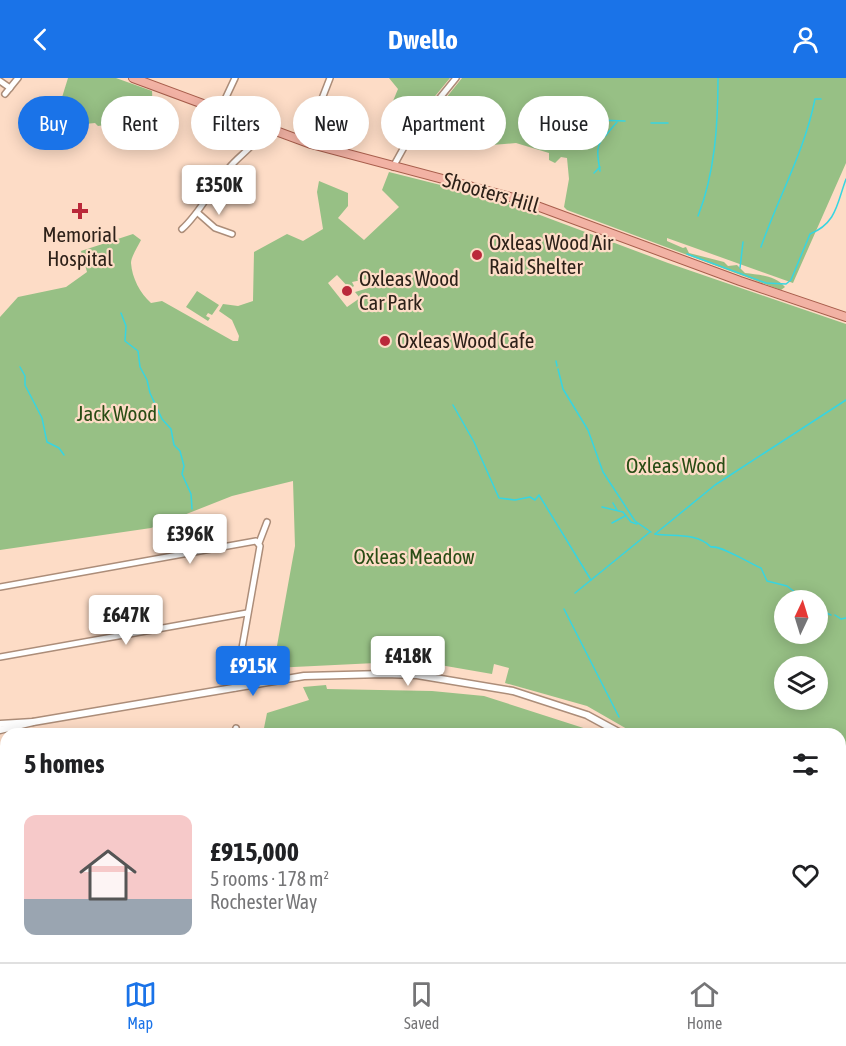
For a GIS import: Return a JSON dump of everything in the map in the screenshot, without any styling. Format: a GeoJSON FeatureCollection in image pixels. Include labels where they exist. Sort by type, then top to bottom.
{"type":"FeatureCollection","features":[{"type":"Feature","properties":{"kind":"main road","name":"Shooters Hill"},"geometry":{"type":"LineString","coordinates":[[133,78],[191,99]]}},
{"type":"Feature","properties":{"kind":"main road","name":"Shooters Hill"},"geometry":{"type":"LineString","coordinates":[[333,150],[518,199],[740,281],[846,316]]}},
{"type":"Feature","properties":{"kind":"street"},"geometry":{"type":"LineString","coordinates":[[5,94],[18,78]]}},
{"type":"Feature","properties":{"kind":"street"},"geometry":{"type":"LineString","coordinates":[[227,96],[235,78]]}},
{"type":"Feature","properties":{"kind":"street"},"geometry":{"type":"LineString","coordinates":[[323,96],[330,78]]}},
{"type":"Feature","properties":{"kind":"street"},"geometry":{"type":"LineString","coordinates":[[393,166],[420,122],[456,78]]}},
{"type":"Feature","properties":{"kind":"street"},"geometry":{"type":"LineString","coordinates":[[0,81],[10,88]]}},
{"type":"Feature","properties":{"kind":"street"},"geometry":{"type":"LineString","coordinates":[[182,229],[198,213],[228,168],[249,150]]}},
{"type":"Feature","properties":{"kind":"street"},"geometry":{"type":"LineString","coordinates":[[198,213],[215,228],[232,234]]}},
{"type":"Feature","properties":{"kind":"street"},"geometry":{"type":"LineString","coordinates":[[235,688],[260,543],[267,522]]}},
{"type":"Feature","properties":{"kind":"street"},"geometry":{"type":"LineString","coordinates":[[0,587],[260,543]]}},
{"type":"Feature","properties":{"kind":"street"},"geometry":{"type":"LineString","coordinates":[[0,657],[247,613]]}},
{"type":"Feature","properties":{"kind":"street"},"geometry":{"type":"LineString","coordinates":[[0,724],[33,722],[327,675],[417,675],[484,685],[542,699],[589,715],[612,728]]}},
{"type":"Feature","properties":{"kind":"street"},"geometry":{"type":"LineString","coordinates":[[12,728],[33,722]]}},
{"type":"Feature","properties":{"kind":"green space"},"geometry":{"type":"Polygon","coordinates":[[[68,78],[116,78],[152,91],[152,96],[101,96],[101,125],[98,126],[95,123],[89,124],[89,96],[62,96],[68,78]]]}},
{"type":"Feature","properties":{"kind":"green space"},"geometry":{"type":"Polygon","coordinates":[[[389,78],[450,78],[435,96],[395,96],[398,89],[389,78]]]}},
{"type":"Feature","properties":{"kind":"green space"},"geometry":{"type":"Polygon","coordinates":[[[462,78],[846,78],[846,163],[793,283],[667,238],[667,241],[683,248],[686,247],[689,253],[724,262],[728,266],[737,265],[745,273],[767,276],[776,280],[785,287],[781,290],[564,207],[569,179],[567,158],[561,157],[555,163],[549,160],[549,153],[539,150],[609,150],[609,96],[518,96],[518,144],[506,144],[506,96],[448,96],[462,78]]]}},
{"type":"Feature","properties":{"kind":"green space"},"geometry":{"type":"Polygon","coordinates":[[[389,172],[500,200],[668,263],[846,324],[846,728],[625,728],[587,706],[505,683],[509,668],[494,664],[492,674],[417,661],[273,668],[295,546],[293,481],[232,496],[151,528],[0,550],[0,317],[18,297],[66,287],[87,272],[81,251],[133,234],[141,240],[132,258],[133,274],[137,285],[147,299],[151,303],[162,301],[233,341],[238,341],[239,336],[232,320],[219,311],[223,304],[238,306],[253,301],[254,252],[287,234],[303,241],[323,229],[317,192],[319,181],[348,193],[348,206],[338,218],[364,240],[399,207],[382,190],[389,172]],[[337,275],[328,283],[347,307],[360,298],[355,292],[382,284],[381,276],[352,282],[354,286],[350,289],[337,275]]]}},
{"type":"Feature","properties":{"kind":"green space"},"geometry":{"type":"Polygon","coordinates":[[[197,291],[219,305],[212,315],[208,313],[206,316],[210,318],[208,321],[186,307],[197,291]]]}},
{"type":"Feature","properties":{"kind":"green space"},"geometry":{"type":"Polygon","coordinates":[[[326,685],[327,689],[432,691],[484,696],[583,728],[264,728],[267,713],[309,700],[303,687],[326,685]]]}},
{"type":"Feature","properties":{"kind":"waterway"},"geometry":{"type":"LineString","coordinates":[[698,216],[712,166],[718,78]]}},
{"type":"Feature","properties":{"kind":"waterway"},"geometry":{"type":"LineString","coordinates":[[761,247],[805,137],[815,99],[821,99]]}},
{"type":"Feature","properties":{"kind":"waterway"},"geometry":{"type":"LineString","coordinates":[[609,120],[625,121]]}},
{"type":"Feature","properties":{"kind":"waterway"},"geometry":{"type":"LineString","coordinates":[[609,131],[617,122]]}},
{"type":"Feature","properties":{"kind":"waterway"},"geometry":{"type":"LineString","coordinates":[[651,123],[668,123]]}},
{"type":"Feature","properties":{"kind":"waterway"},"geometry":{"type":"LineString","coordinates":[[598,150],[600,171]]}},
{"type":"Feature","properties":{"kind":"waterway"},"geometry":{"type":"LineString","coordinates":[[594,173],[600,167]]}},
{"type":"Feature","properties":{"kind":"waterway"},"geometry":{"type":"LineString","coordinates":[[687,254],[766,283],[786,284],[791,280],[810,234],[831,218],[846,179]]}},
{"type":"Feature","properties":{"kind":"waterway"},"geometry":{"type":"LineString","coordinates":[[740,268],[743,242]]}},
{"type":"Feature","properties":{"kind":"waterway"},"geometry":{"type":"LineString","coordinates":[[121,313],[126,326],[125,341],[138,351],[140,367],[147,380],[150,393],[162,419],[171,429],[174,445],[180,451],[184,466],[182,474],[191,494],[192,509]]}},
{"type":"Feature","properties":{"kind":"waterway"},"geometry":{"type":"LineString","coordinates":[[556,361],[557,366]]}},
{"type":"Feature","properties":{"kind":"waterway"},"geometry":{"type":"LineString","coordinates":[[20,367],[25,376],[25,385],[42,418],[47,442],[59,448],[64,455]]}},
{"type":"Feature","properties":{"kind":"waterway"},"geometry":{"type":"LineString","coordinates":[[558,369],[563,389],[588,430],[603,472],[635,521],[651,532]]}},
{"type":"Feature","properties":{"kind":"waterway"},"geometry":{"type":"LineString","coordinates":[[655,534],[715,485],[846,400]]}},
{"type":"Feature","properties":{"kind":"waterway"},"geometry":{"type":"LineString","coordinates":[[453,405],[474,442],[499,498],[515,500],[530,497],[535,500],[539,495],[591,580]]}},
{"type":"Feature","properties":{"kind":"waterway"},"geometry":{"type":"LineString","coordinates":[[613,503],[617,510]]}},
{"type":"Feature","properties":{"kind":"waterway"},"geometry":{"type":"LineString","coordinates":[[602,507],[623,512],[631,522],[637,524]]}},
{"type":"Feature","properties":{"kind":"waterway"},"geometry":{"type":"LineString","coordinates":[[612,523],[625,516]]}},
{"type":"Feature","properties":{"kind":"waterway"},"geometry":{"type":"LineString","coordinates":[[575,593],[650,532]]}},
{"type":"Feature","properties":{"kind":"waterway"},"geometry":{"type":"LineString","coordinates":[[655,534],[691,537],[711,547],[728,551],[761,568],[767,581],[787,586],[792,590]]}},
{"type":"Feature","properties":{"kind":"waterway"},"geometry":{"type":"LineString","coordinates":[[564,609],[619,717]]}},
{"type":"Feature","properties":{"kind":"waterway"},"geometry":{"type":"LineString","coordinates":[[835,615],[841,619],[846,618]]}},
{"type":"Feature","properties":{"kind":"place","name":"Memorial Hospital"},"geometry":{"type":"Point","coordinates":[80,211]}},
{"type":"Feature","properties":{"kind":"place","name":"Oxleas Wood Air Raid Shelter"},"geometry":{"type":"Point","coordinates":[477,255]}},
{"type":"Feature","properties":{"kind":"place","name":"Oxleas Wood Car Park"},"geometry":{"type":"Point","coordinates":[347,291]}},
{"type":"Feature","properties":{"kind":"place","name":"Oxleas Wood Cafe"},"geometry":{"type":"Point","coordinates":[385,341]}},
{"type":"Feature","properties":{"kind":"park label","name":"Jack Wood"},"geometry":{"type":"Point","coordinates":[117,414]}},
{"type":"Feature","properties":{"kind":"park label","name":"Oxleas Wood"},"geometry":{"type":"Point","coordinates":[676,466]}},
{"type":"Feature","properties":{"kind":"park label","name":"Oxleas Meadow"},"geometry":{"type":"Point","coordinates":[414,557]}}]}
